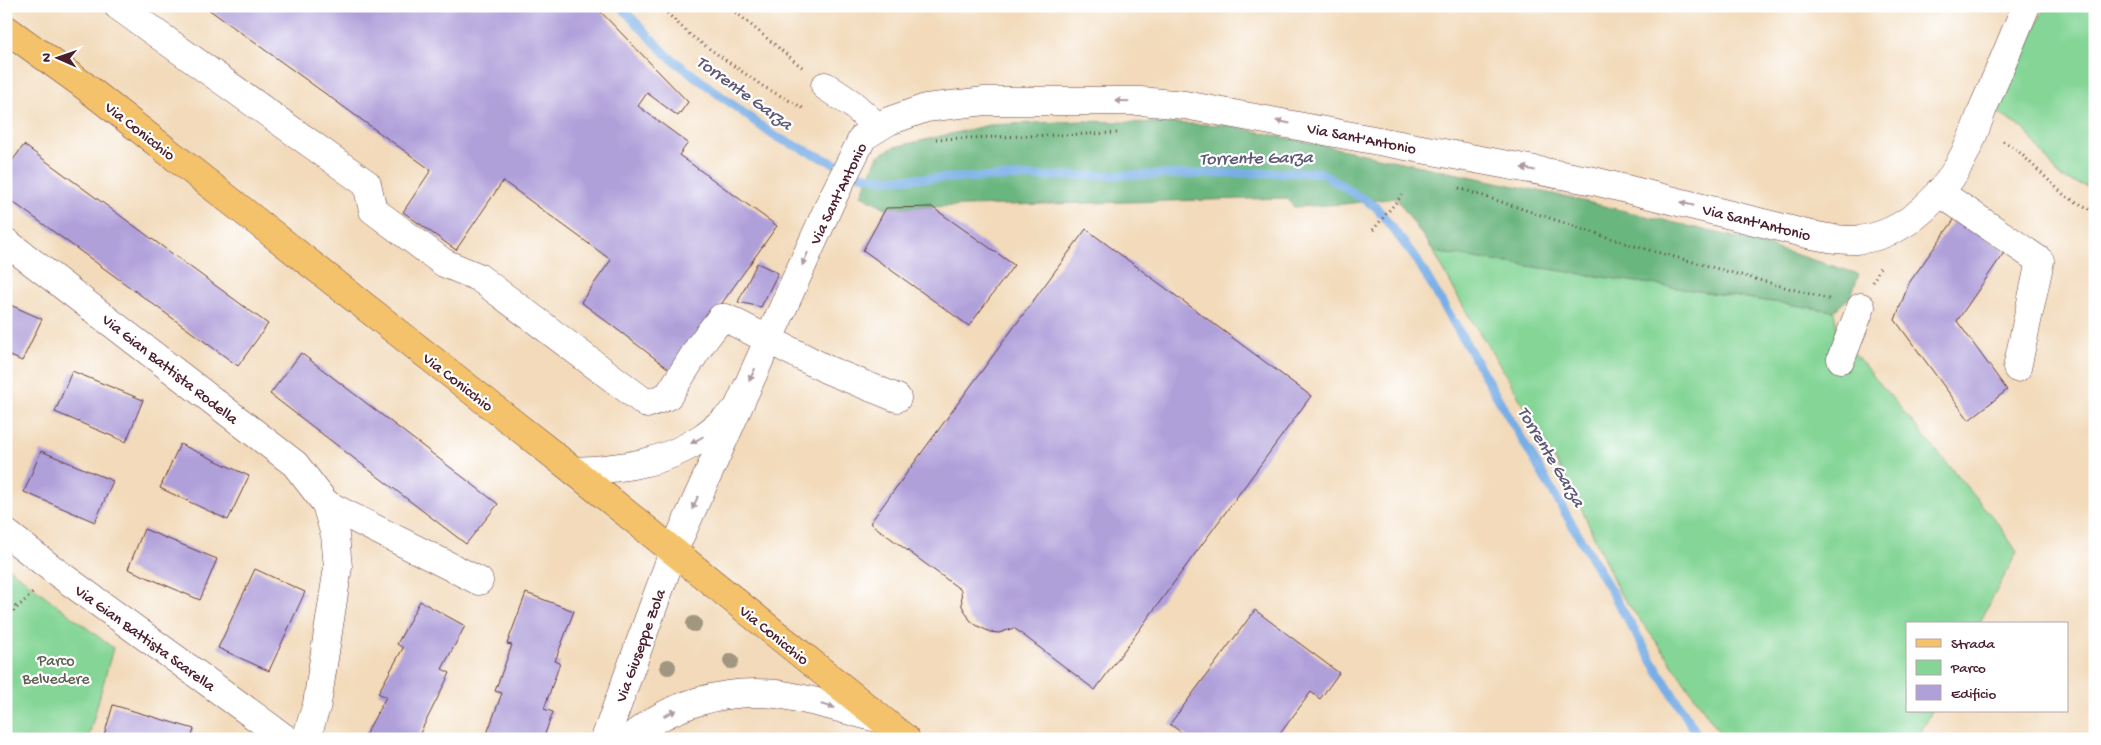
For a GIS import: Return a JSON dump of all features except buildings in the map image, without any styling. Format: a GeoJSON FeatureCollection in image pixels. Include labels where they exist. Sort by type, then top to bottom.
{"type":"FeatureCollection","features":[{"type":"Feature","properties":{"kind":"main road","name":"Via Conicchio"},"geometry":{"type":"LineString","coordinates":[[6,29],[82,84],[574,471],[906,739]]}},
{"type":"Feature","properties":{"kind":"street"},"geometry":{"type":"LineString","coordinates":[[118,6],[367,184],[373,210],[444,263],[478,277],[647,404],[668,396],[701,344],[721,318],[726,318],[828,370],[897,398]]}},
{"type":"Feature","properties":{"kind":"street","name":"Via Sant'Antonio"},"geometry":{"type":"LineString","coordinates":[[674,552],[832,199],[870,132],[926,108],[985,101],[1140,101],[1185,105],[1594,182],[1814,236],[1837,240],[1871,237],[1912,220],[1926,208],[1966,152],[2026,6]]}},
{"type":"Feature","properties":{"kind":"street"},"geometry":{"type":"LineString","coordinates":[[825,86],[852,104],[870,132]]}},
{"type":"Feature","properties":{"kind":"street"},"geometry":{"type":"LineString","coordinates":[[1939,192],[2040,261],[2017,368]]}},
{"type":"Feature","properties":{"kind":"street","name":"Via Gian Battista Rodella"},"geometry":{"type":"LineString","coordinates":[[6,242],[295,464],[326,504],[335,536],[338,567],[317,704],[306,739]]}},
{"type":"Feature","properties":{"kind":"street"},"geometry":{"type":"LineString","coordinates":[[1841,359],[1861,307]]}},
{"type":"Feature","properties":{"kind":"street","name":"Via Sant'Antonio"},"geometry":{"type":"LineString","coordinates":[[574,471],[618,469],[662,458],[701,438],[736,410]]}},
{"type":"Feature","properties":{"kind":"street","name":"Via Gian Battista Rodella"},"geometry":{"type":"LineString","coordinates":[[326,504],[479,581]]}},
{"type":"Feature","properties":{"kind":"street","name":"Via Gian Battista Scarella"},"geometry":{"type":"LineString","coordinates":[[6,533],[55,571],[286,739]]}},
{"type":"Feature","properties":{"kind":"street","name":"Via Giuseppe Zola"},"geometry":{"type":"LineString","coordinates":[[605,739],[674,552]]}},
{"type":"Feature","properties":{"kind":"street"},"geometry":{"type":"LineString","coordinates":[[629,739],[640,729],[672,711],[706,699],[741,693],[777,694],[881,719]]}},
{"type":"Feature","properties":{"kind":"path"},"geometry":{"type":"LineString","coordinates":[[660,6],[697,40],[764,87],[806,110]]}},
{"type":"Feature","properties":{"kind":"path"},"geometry":{"type":"LineString","coordinates":[[728,6],[825,86]]}},
{"type":"Feature","properties":{"kind":"path"},"geometry":{"type":"LineString","coordinates":[[1975,128],[2015,148],[2064,195],[2095,212]]}},
{"type":"Feature","properties":{"kind":"path"},"geometry":{"type":"LineString","coordinates":[[932,139],[1119,133]]}},
{"type":"Feature","properties":{"kind":"path"},"geometry":{"type":"LineString","coordinates":[[1454,186],[1631,245],[1861,307]]}},
{"type":"Feature","properties":{"kind":"path"},"geometry":{"type":"LineString","coordinates":[[1373,230],[1402,195]]}},
{"type":"Feature","properties":{"kind":"path"},"geometry":{"type":"LineString","coordinates":[[6,618],[36,589]]}},
{"type":"Feature","properties":{"kind":"path"},"geometry":{"type":"LineString","coordinates":[[6,601],[18,608]]}},
{"type":"Feature","properties":{"kind":"green space"},"geometry":{"type":"Polygon","coordinates":[[[2045,6],[2095,6],[2095,189],[2061,178],[2024,129],[1998,113],[2045,6]]]}},
{"type":"Feature","properties":{"kind":"green space"},"geometry":{"type":"Polygon","coordinates":[[[1083,121],[1226,125],[1553,194],[1751,241],[1859,274],[1851,296],[1834,311],[1434,252],[1396,198],[1294,207],[1287,198],[886,208],[861,195],[878,156],[894,147],[989,125],[1083,121]]]}},
{"type":"Feature","properties":{"kind":"green space"},"geometry":{"type":"Polygon","coordinates":[[[1434,252],[1834,311],[1838,334],[1999,525],[2017,552],[1980,622],[1906,622],[1906,712],[1931,712],[1917,739],[1724,739],[1661,648],[1619,592],[1578,501],[1509,380],[1464,308],[1434,252]]]}},
{"type":"Feature","properties":{"kind":"green space","name":"Parco Belvedere"},"geometry":{"type":"Polygon","coordinates":[[[6,566],[113,648],[88,739],[6,739],[6,566]]]}},
{"type":"Feature","properties":{"kind":"waterway","name":"Torrente Garza"},"geometry":{"type":"LineString","coordinates":[[620,6],[668,56],[774,136],[860,175],[884,179],[1320,172],[1376,207],[1417,260],[1652,661],[1700,739]]}}]}
